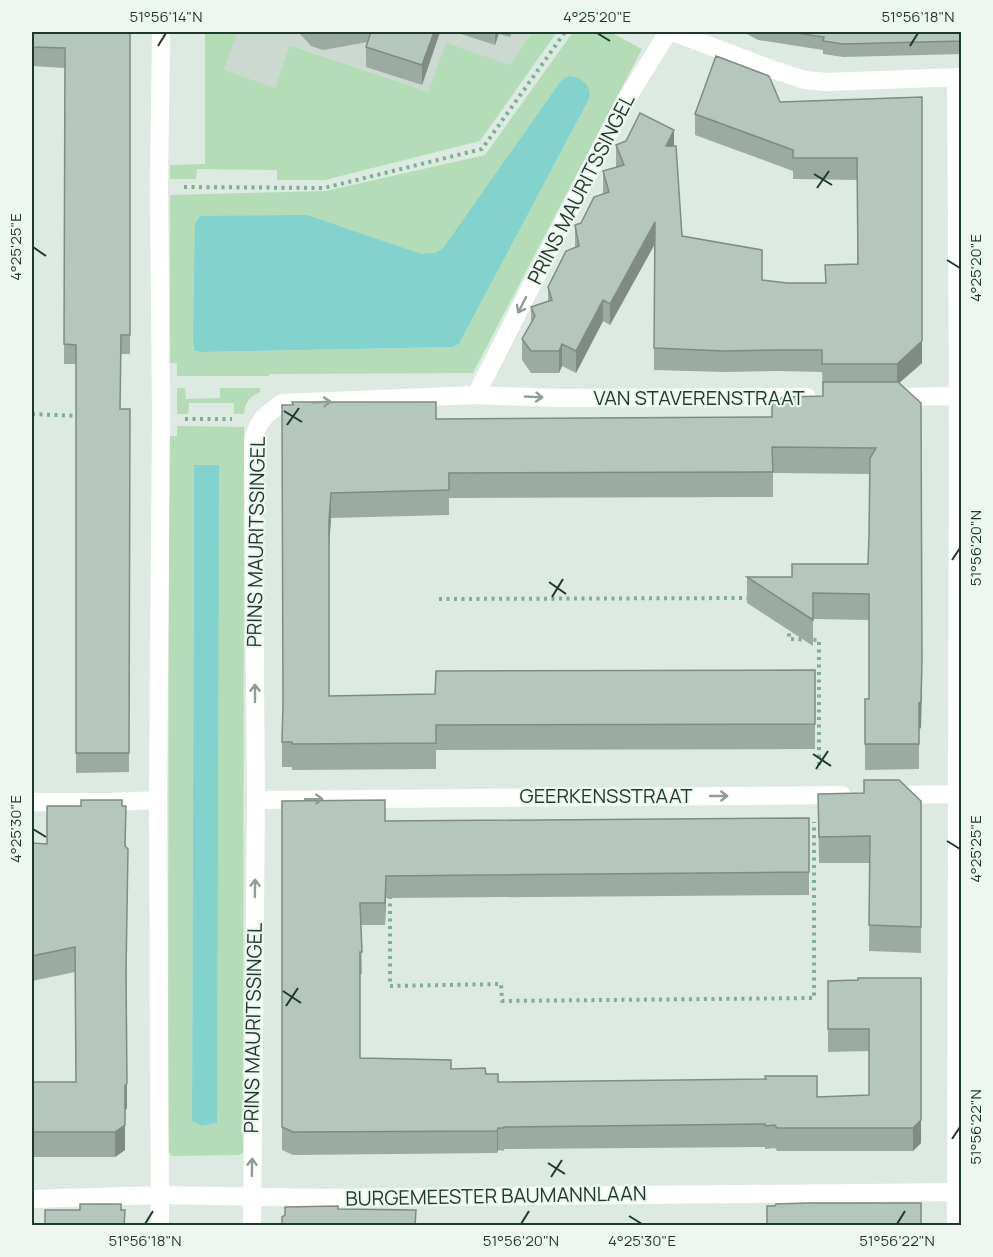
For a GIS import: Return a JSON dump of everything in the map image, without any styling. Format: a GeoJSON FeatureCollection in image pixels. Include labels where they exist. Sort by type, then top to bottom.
{"type":"FeatureCollection","features":[{"type":"Feature","properties":{"kind":"street"},"geometry":{"type":"LineString","coordinates":[[160,1226],[158,800],[161,32]]}},
{"type":"Feature","properties":{"kind":"street"},"geometry":{"type":"LineString","coordinates":[[671,32],[805,80],[826,82],[959,77],[959,1192],[956,1226]]}},
{"type":"Feature","properties":{"kind":"street","name":"PRINS MAURITSSINGEL"},"geometry":{"type":"LineString","coordinates":[[252,1226],[256,800],[253,441],[255,430],[261,420],[282,403],[476,394],[624,103],[671,32]]}},
{"type":"Feature","properties":{"kind":"street","name":"VAN STAVERENSTRAAT"},"geometry":{"type":"LineString","coordinates":[[476,394],[559,399],[823,397]]}},
{"type":"Feature","properties":{"kind":"street"},"geometry":{"type":"LineString","coordinates":[[880,397],[960,396]]}},
{"type":"Feature","properties":{"kind":"street","name":"GEERKENSSTRAAT"},"geometry":{"type":"LineString","coordinates":[[256,800],[959,794]]}},
{"type":"Feature","properties":{"kind":"street"},"geometry":{"type":"LineString","coordinates":[[32,802],[158,800]]}},
{"type":"Feature","properties":{"kind":"street","name":"BURGEMEESTER BAUMANNLAAN"},"geometry":{"type":"LineString","coordinates":[[32,1198],[160,1195],[326,1198],[959,1192]]}},
{"type":"Feature","properties":{"kind":"path"},"geometry":{"type":"LineString","coordinates":[[159,187],[324,188],[482,149],[566,32]]}},
{"type":"Feature","properties":{"kind":"shaded area"},"geometry":{"type":"Polygon","coordinates":[[[238,32],[532,32],[510,65],[428,92],[291,45],[275,89],[224,70],[238,32]]]}},
{"type":"Feature","properties":{"kind":"green space"},"geometry":{"type":"Polygon","coordinates":[[[205,32],[238,32],[224,70],[275,88],[290,45],[428,92],[446,43],[510,65],[532,32],[557,32],[480,141],[325,180],[277,180],[277,170],[197,169],[196,179],[170,179],[170,165],[205,164],[205,32]]]}},
{"type":"Feature","properties":{"kind":"green space"},"geometry":{"type":"Polygon","coordinates":[[[573,32],[610,32],[642,49],[473,373],[177,376],[177,363],[170,363],[170,195],[326,191],[485,155],[573,32]],[[589,99],[444,247],[435,253],[421,255],[195,351],[452,347],[459,344],[589,99]]]}},
{"type":"Feature","properties":{"kind":"green space"},"geometry":{"type":"Polygon","coordinates":[[[177,388],[185,388],[186,399],[220,398],[220,388],[260,388],[260,392],[248,400],[244,414],[234,414],[234,403],[189,403],[188,414],[177,414],[177,388]]]}},
{"type":"Feature","properties":{"kind":"green space"},"geometry":{"type":"Polygon","coordinates":[[[177,426],[244,427],[243,1153],[239,1155],[172,1156],[168,1152],[169,436],[177,436],[177,426]],[[194,465],[192,1121],[203,1126],[217,1123],[194,465]]]}},
{"type":"Feature","properties":{"kind":"water"},"geometry":{"type":"Polygon","coordinates":[[[569,76],[585,83],[590,94],[589,99],[459,344],[452,347],[195,351],[193,343],[195,224],[200,216],[307,215],[421,254],[435,253],[444,247],[561,81],[569,76]]]}},
{"type":"Feature","properties":{"kind":"water"},"geometry":{"type":"Polygon","coordinates":[[[194,465],[219,465],[217,1123],[202,1126],[192,1121],[194,465]]]}},
{"type":"Feature","properties":{"kind":"building"},"geometry":{"type":"Polygon","coordinates":[[[32,32],[130,32],[130,335],[121,335],[120,409],[130,409],[129,753],[76,753],[76,345],[64,344],[65,48],[32,47],[32,32]]]}},
{"type":"Feature","properties":{"kind":"building"},"geometry":{"type":"Polygon","coordinates":[[[371,32],[434,32],[422,65],[366,47],[371,32]]]}},
{"type":"Feature","properties":{"kind":"building"},"geometry":{"type":"Polygon","coordinates":[[[789,32],[962,32],[962,41],[843,44],[823,41],[824,37],[789,32]]]}},
{"type":"Feature","properties":{"kind":"building"},"geometry":{"type":"Polygon","coordinates":[[[716,56],[769,76],[780,102],[922,97],[922,341],[897,364],[822,364],[822,350],[724,351],[654,348],[655,222],[610,304],[603,300],[576,351],[562,344],[559,351],[531,351],[522,339],[535,316],[531,307],[552,300],[548,287],[566,251],[579,246],[575,225],[581,223],[594,197],[609,192],[603,171],[624,165],[616,145],[626,141],[640,113],[674,130],[666,146],[676,146],[682,236],[762,250],[762,280],[787,283],[826,283],[825,265],[858,264],[857,158],[793,158],[793,150],[695,114],[716,56]]]}},
{"type":"Feature","properties":{"kind":"building"},"geometry":{"type":"Polygon","coordinates":[[[823,382],[898,382],[921,403],[922,661],[919,744],[865,744],[865,699],[869,699],[869,594],[813,593],[813,620],[747,577],[792,577],[792,564],[868,564],[870,458],[876,448],[772,447],[773,472],[449,473],[449,490],[331,493],[329,696],[435,694],[436,671],[815,670],[815,724],[436,725],[436,743],[292,744],[292,742],[282,742],[282,405],[293,405],[292,402],[436,402],[436,419],[772,417],[772,400],[780,400],[782,397],[823,396],[823,382]]]}},
{"type":"Feature","properties":{"kind":"building"},"geometry":{"type":"Polygon","coordinates":[[[864,780],[899,780],[921,801],[921,927],[869,925],[870,836],[819,837],[818,794],[864,793],[864,780]]]}},
{"type":"Feature","properties":{"kind":"building"},"geometry":{"type":"Polygon","coordinates":[[[81,800],[122,800],[122,806],[126,806],[125,846],[128,849],[125,1125],[115,1132],[32,1132],[32,1082],[76,1082],[75,947],[32,956],[32,843],[47,844],[47,806],[81,806],[81,800]]]}},
{"type":"Feature","properties":{"kind":"building"},"geometry":{"type":"Polygon","coordinates":[[[385,800],[385,821],[809,818],[809,872],[386,876],[385,903],[360,903],[362,952],[360,952],[360,1058],[451,1060],[451,1069],[485,1068],[486,1074],[498,1074],[498,1082],[766,1079],[765,1076],[817,1076],[817,1097],[869,1095],[869,1029],[828,1029],[828,981],[858,980],[858,978],[921,978],[921,1120],[913,1128],[777,1128],[775,1125],[765,1126],[765,1124],[504,1127],[498,1128],[497,1131],[293,1132],[282,1127],[282,801],[385,800]]]}},
{"type":"Feature","properties":{"kind":"building"},"geometry":{"type":"Polygon","coordinates":[[[810,1203],[921,1203],[921,1223],[919,1226],[767,1226],[767,1206],[810,1203]]]}},
{"type":"Feature","properties":{"kind":"building"},"geometry":{"type":"Polygon","coordinates":[[[80,1204],[121,1204],[121,1210],[125,1210],[124,1226],[45,1226],[45,1210],[80,1210],[80,1204]]]}},
{"type":"Feature","properties":{"kind":"building"},"geometry":{"type":"Polygon","coordinates":[[[338,1206],[338,1209],[416,1210],[415,1226],[282,1226],[285,1207],[338,1206]]]}}]}
